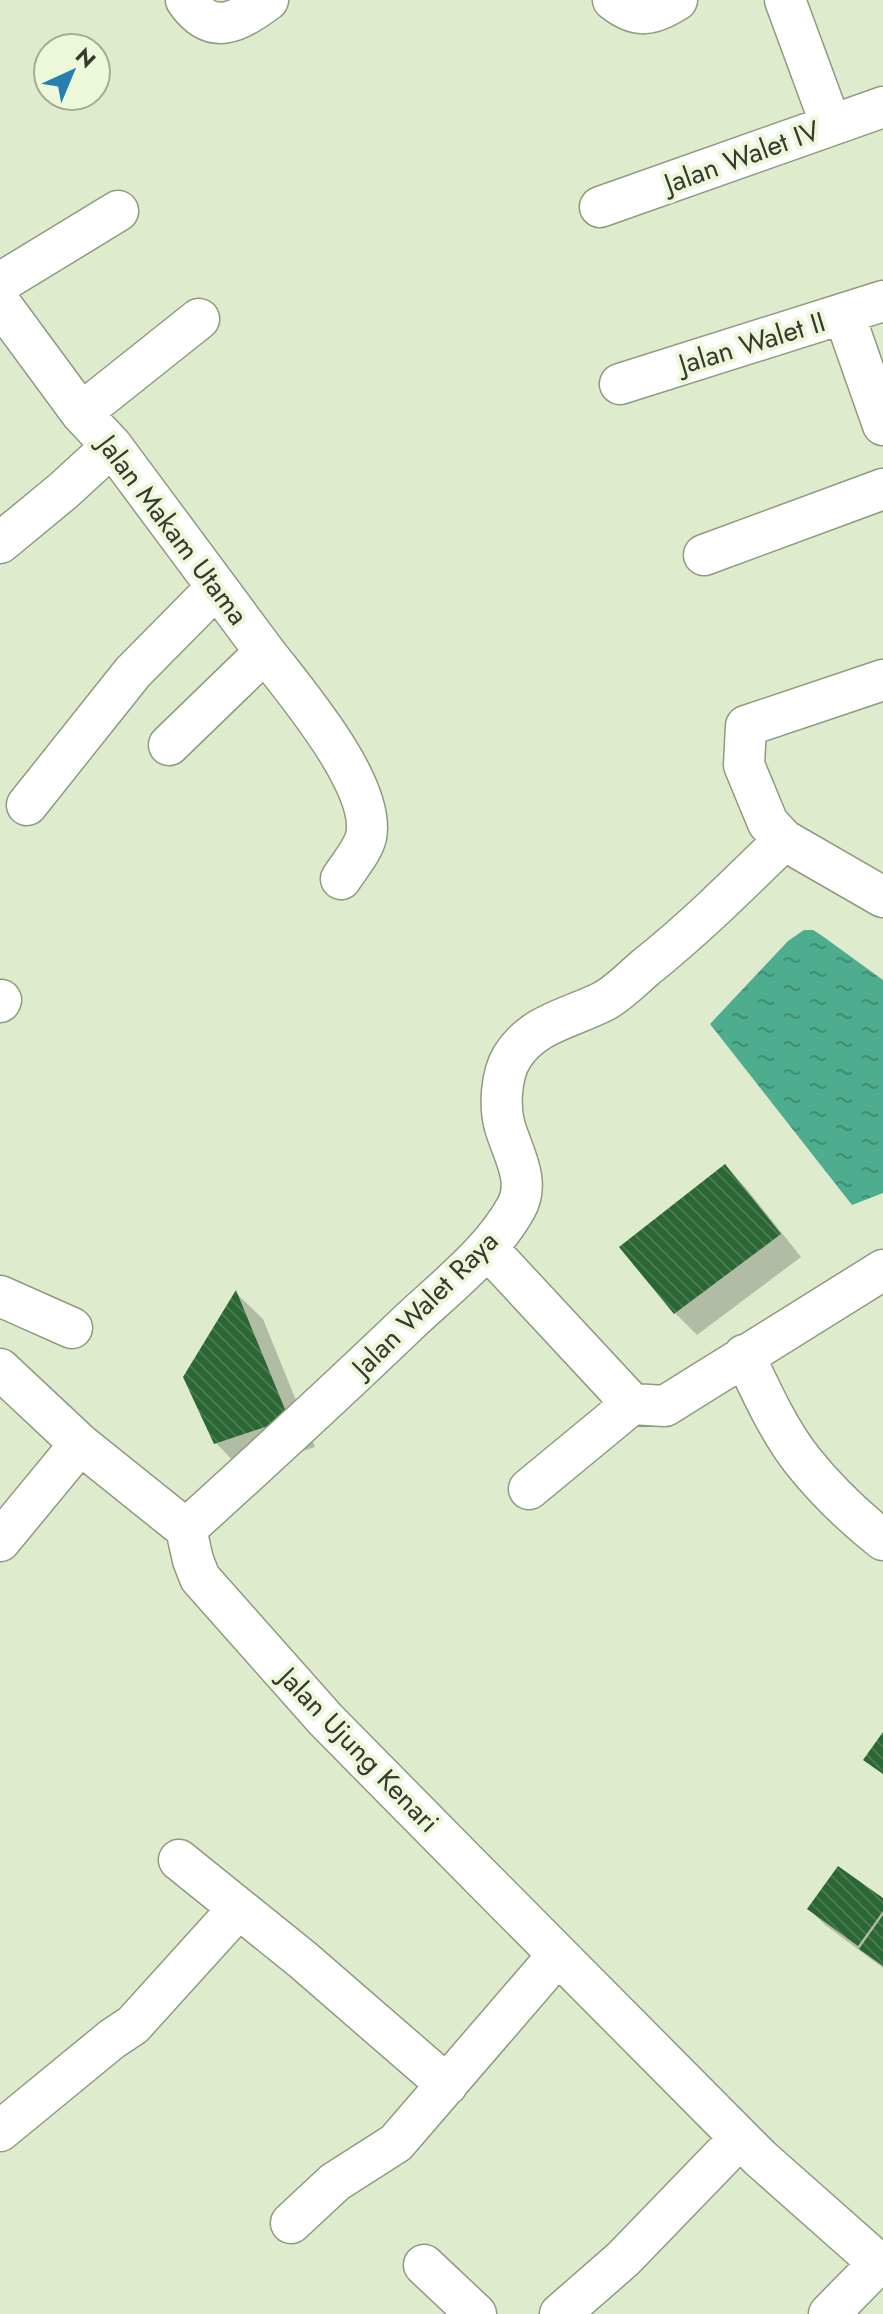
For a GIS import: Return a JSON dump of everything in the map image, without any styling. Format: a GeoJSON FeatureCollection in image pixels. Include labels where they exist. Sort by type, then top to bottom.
{"type":"FeatureCollection","features":[{"type":"Feature","properties":{"kind":"street"},"geometry":{"type":"LineString","coordinates":[[186,0],[195,14],[213,23],[235,22],[268,0]]}},
{"type":"Feature","properties":{"kind":"street"},"geometry":{"type":"LineString","coordinates":[[613,0],[624,9],[636,13],[656,12],[677,0]]}},
{"type":"Feature","properties":{"kind":"street"},"geometry":{"type":"LineString","coordinates":[[785,0],[831,125]]}},
{"type":"Feature","properties":{"kind":"street","name":"Jalan Walet IV"},"geometry":{"type":"LineString","coordinates":[[600,207],[883,107]]}},
{"type":"Feature","properties":{"kind":"street"},"geometry":{"type":"LineString","coordinates":[[0,283],[118,211]]}},
{"type":"Feature","properties":{"kind":"street","name":"Jalan Walet II"},"geometry":{"type":"LineString","coordinates":[[620,384],[883,301]]}},
{"type":"Feature","properties":{"kind":"street","name":"Jalan Makam Utama"},"geometry":{"type":"LineString","coordinates":[[0,303],[81,413],[112,446],[265,652],[169,745]]}},
{"type":"Feature","properties":{"kind":"street"},"geometry":{"type":"LineString","coordinates":[[844,314],[883,425]]}},
{"type":"Feature","properties":{"kind":"street"},"geometry":{"type":"LineString","coordinates":[[81,413],[199,319]]}},
{"type":"Feature","properties":{"kind":"street"},"geometry":{"type":"LineString","coordinates":[[0,543],[112,446]]}},
{"type":"Feature","properties":{"kind":"street"},"geometry":{"type":"LineString","coordinates":[[704,555],[883,489]]}},
{"type":"Feature","properties":{"kind":"street"},"geometry":{"type":"LineString","coordinates":[[27,805],[133,672],[216,588]]}},
{"type":"Feature","properties":{"kind":"street"},"geometry":{"type":"LineString","coordinates":[[265,652],[321,726],[346,766],[361,800],[366,816],[365,839],[341,879]]}},
{"type":"Feature","properties":{"kind":"street"},"geometry":{"type":"LineString","coordinates":[[883,680],[746,726],[744,765],[776,832],[883,897]]}},
{"type":"Feature","properties":{"kind":"street","name":"Jalan Walet Raya"},"geometry":{"type":"LineString","coordinates":[[186,1529],[307,1420],[487,1248],[517,1206],[522,1183],[519,1161],[504,1125],[503,1087],[511,1058],[528,1037],[560,1018],[606,1000],[691,931],[776,832]]}},
{"type":"Feature","properties":{"kind":"street"},"geometry":{"type":"LineString","coordinates":[[487,1248],[632,1404]]}},
{"type":"Feature","properties":{"kind":"street"},"geometry":{"type":"LineString","coordinates":[[529,1489],[632,1404],[665,1406],[883,1270]]}},
{"type":"Feature","properties":{"kind":"street"},"geometry":{"type":"LineString","coordinates":[[0,1296],[72,1328]]}},
{"type":"Feature","properties":{"kind":"street"},"geometry":{"type":"LineString","coordinates":[[744,1355],[767,1403],[801,1459],[883,1540]]}},
{"type":"Feature","properties":{"kind":"street"},"geometry":{"type":"LineString","coordinates":[[0,1369],[80,1444],[186,1529]]}},
{"type":"Feature","properties":{"kind":"street"},"geometry":{"type":"LineString","coordinates":[[0,1541],[80,1444]]}},
{"type":"Feature","properties":{"kind":"street","name":"Jalan Ujung Kenari"},"geometry":{"type":"LineString","coordinates":[[186,1529],[200,1578],[326,1720],[750,2148],[880,2265]]}},
{"type":"Feature","properties":{"kind":"street"},"geometry":{"type":"LineString","coordinates":[[179,1860],[303,1960],[447,2085]]}},
{"type":"Feature","properties":{"kind":"street"},"geometry":{"type":"LineString","coordinates":[[0,2131],[133,2025],[238,1909]]}},
{"type":"Feature","properties":{"kind":"street"},"geometry":{"type":"LineString","coordinates":[[291,2223],[335,2182],[396,2143],[558,1955]]}},
{"type":"Feature","properties":{"kind":"street"},"geometry":{"type":"LineString","coordinates":[[560,2314],[750,2148]]}},
{"type":"Feature","properties":{"kind":"street"},"geometry":{"type":"LineString","coordinates":[[599,2314],[750,2148]]}},
{"type":"Feature","properties":{"kind":"street"},"geometry":{"type":"LineString","coordinates":[[424,2265],[476,2314]]}},
{"type":"Feature","properties":{"kind":"street"},"geometry":{"type":"LineString","coordinates":[[829,2314],[880,2265]]}},
{"type":"Feature","properties":{"kind":"water"},"geometry":{"type":"Polygon","coordinates":[[[804,930],[813,930],[821,935],[883,980],[883,1193],[852,1205],[710,1024],[788,941],[804,930]]]}},
{"type":"Feature","properties":{"kind":"building"},"geometry":{"type":"Polygon","coordinates":[[[725,1164],[781,1234],[674,1314],[619,1247],[725,1164]]]}},
{"type":"Feature","properties":{"kind":"building"},"geometry":{"type":"Polygon","coordinates":[[[236,1290],[289,1419],[214,1444],[183,1377],[236,1290]]]}},
{"type":"Feature","properties":{"kind":"building"},"geometry":{"type":"Polygon","coordinates":[[[883,1732],[883,1774],[863,1760],[883,1732]]]}},
{"type":"Feature","properties":{"kind":"building"},"geometry":{"type":"Polygon","coordinates":[[[838,1866],[883,1898],[883,1911],[858,1946],[807,1909],[838,1866]]]}},
{"type":"Feature","properties":{"kind":"building"},"geometry":{"type":"Polygon","coordinates":[[[883,1915],[883,1966],[859,1949],[883,1915]]]}}]}
